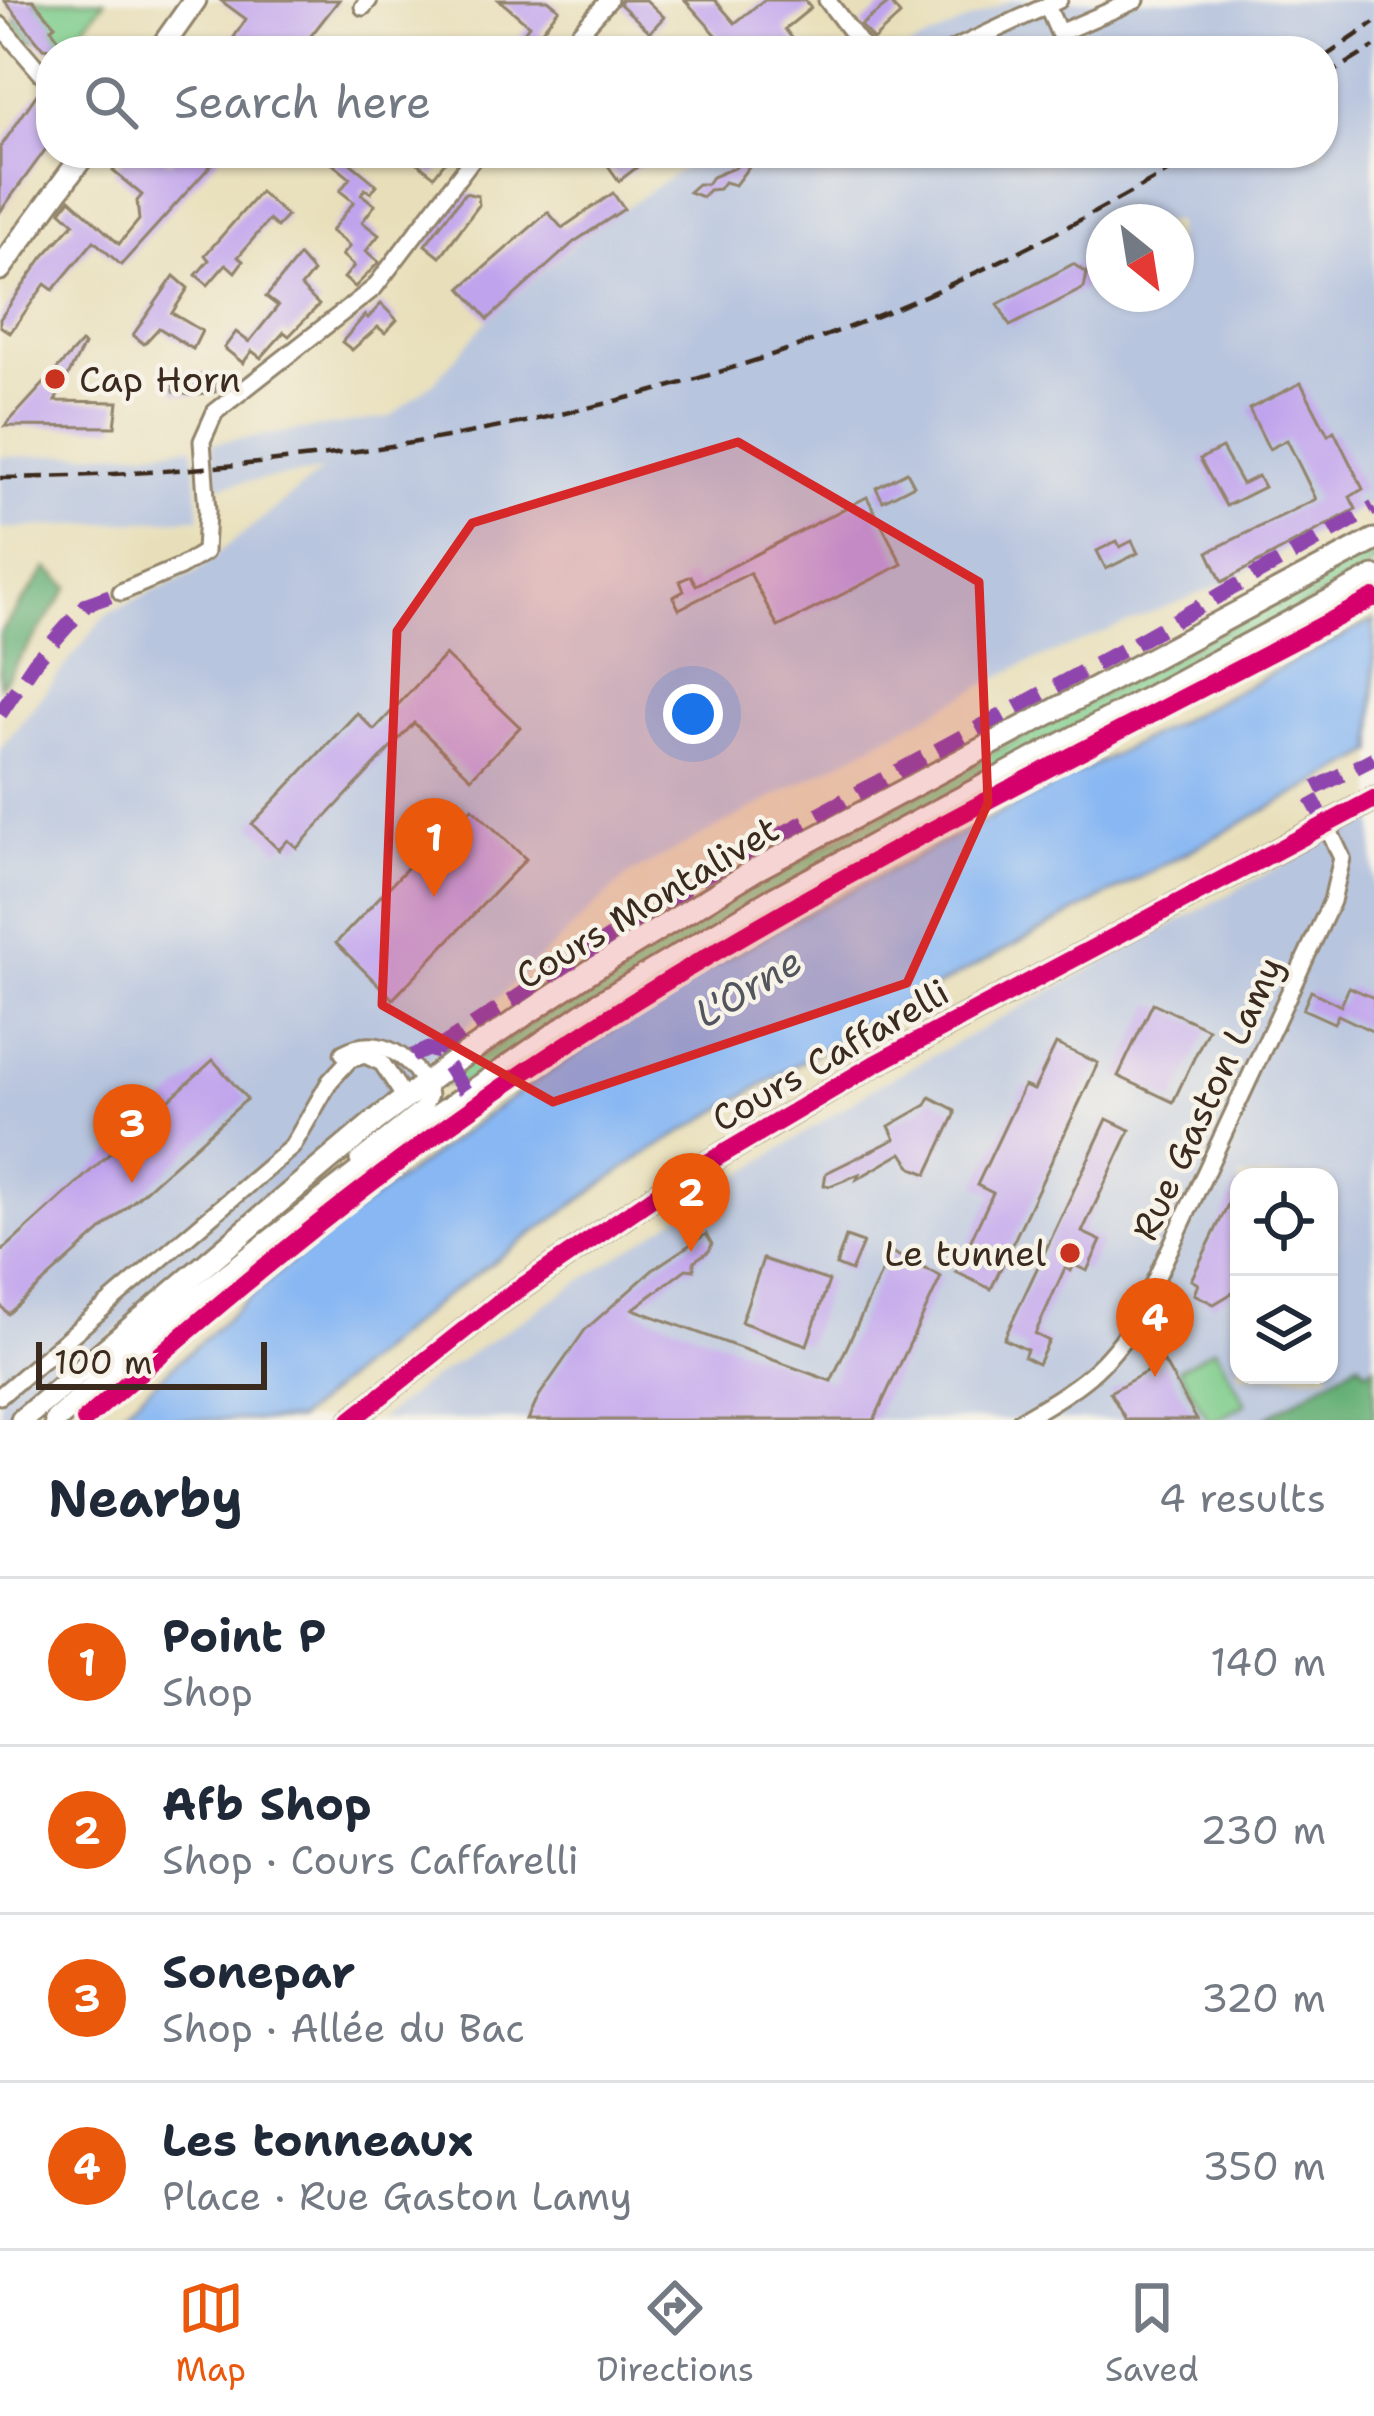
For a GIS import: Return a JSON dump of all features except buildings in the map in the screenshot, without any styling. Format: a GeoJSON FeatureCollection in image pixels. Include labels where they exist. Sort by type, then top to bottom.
{"type":"FeatureCollection","features":[{"type":"Feature","properties":{"kind":"main road"},"geometry":{"type":"LineString","coordinates":[[170,36],[195,0]]}},
{"type":"Feature","properties":{"kind":"main road"},"geometry":{"type":"LineString","coordinates":[[0,269],[74,168]]}},
{"type":"Feature","properties":{"kind":"main road","name":"Cours Montalivet"},"geometry":{"type":"LineString","coordinates":[[22,1420],[405,1098],[592,970],[754,870],[1374,540]]}},
{"type":"Feature","properties":{"kind":"main road","name":"Cours Montalivet"},"geometry":{"type":"LineString","coordinates":[[56,1420],[172,1318],[346,1182],[596,1005],[771,900],[1374,577]]}},
{"type":"Feature","properties":{"kind":"main road","name":"Cours Caffarelli"},"geometry":{"type":"LineString","coordinates":[[351,1420],[497,1304],[676,1181],[875,1064],[1374,799]]}},
{"type":"Feature","properties":{"kind":"street"},"geometry":{"type":"LineString","coordinates":[[577,36],[609,0]]}},
{"type":"Feature","properties":{"kind":"street"},"geometry":{"type":"LineString","coordinates":[[827,0],[855,36]]}},
{"type":"Feature","properties":{"kind":"street"},"geometry":{"type":"LineString","coordinates":[[982,36],[1053,3],[1059,33],[1136,0]]}},
{"type":"Feature","properties":{"kind":"street"},"geometry":{"type":"LineString","coordinates":[[0,25],[36,67]]}},
{"type":"Feature","properties":{"kind":"street"},"geometry":{"type":"LineString","coordinates":[[121,592],[205,552],[202,441],[214,412],[374,288],[466,168]]}},
{"type":"Feature","properties":{"kind":"street","name":"Rue Gaston Lamy"},"geometry":{"type":"LineString","coordinates":[[1021,1420],[1086,1381],[1106,1363],[1139,1315],[1332,901],[1342,858],[1326,824]]}},
{"type":"Feature","properties":{"kind":"street"},"geometry":{"type":"LineString","coordinates":[[313,1111],[326,1071],[344,1052],[362,1045],[375,1043],[393,1050],[424,1084],[429,1095],[424,1108],[348,1167],[346,1182]]}},
{"type":"Feature","properties":{"kind":"street"},"geometry":{"type":"LineString","coordinates":[[0,1396],[292,1147],[338,1068],[358,1056],[372,1057],[382,1063],[405,1098]]}},
{"type":"Feature","properties":{"kind":"highlighted area"},"geometry":{"type":"Polygon","coordinates":[[[738,442],[979,582],[988,803],[907,983],[553,1102],[382,1005],[397,631],[472,523],[738,442]]]}},
{"type":"Feature","properties":{"kind":"shaded area"},"geometry":{"type":"Polygon","coordinates":[[[1011,0],[1374,0],[1374,501],[1223,584],[1018,667],[630,874],[405,1085],[12,1420],[0,1420],[0,749],[106,614],[195,572],[322,471],[217,486],[212,443],[390,417],[434,382],[488,320],[576,242],[683,168],[1338,168],[1338,36],[935,36],[1011,0]]]}},
{"type":"Feature","properties":{"kind":"shaded area"},"geometry":{"type":"Polygon","coordinates":[[[193,446],[200,518],[0,529],[0,457],[193,446]]]}},
{"type":"Feature","properties":{"kind":"shaded area"},"geometry":{"type":"Polygon","coordinates":[[[1374,815],[1374,1420],[379,1420],[423,1385],[873,1088],[1374,815]]]}},
{"type":"Feature","properties":{"kind":"green space"},"geometry":{"type":"Polygon","coordinates":[[[34,0],[105,1],[76,36],[56,36],[51,29],[32,42],[14,22],[37,5],[34,0]]]}},
{"type":"Feature","properties":{"kind":"green space"},"geometry":{"type":"Polygon","coordinates":[[[1374,549],[1374,564],[1341,585],[467,1082],[437,1085],[550,1010],[780,871],[1374,549]]]}},
{"type":"Feature","properties":{"kind":"green space"},"geometry":{"type":"Polygon","coordinates":[[[47,568],[69,587],[0,687],[0,633],[47,568]]]}},
{"type":"Feature","properties":{"kind":"green space"},"geometry":{"type":"Polygon","coordinates":[[[1215,1348],[1230,1384],[1235,1384],[1246,1404],[1208,1420],[1179,1369],[1215,1348]]]}},
{"type":"Feature","properties":{"kind":"green space"},"geometry":{"type":"Polygon","coordinates":[[[1359,1362],[1366,1371],[1374,1366],[1374,1420],[1263,1420],[1323,1384],[1338,1384],[1338,1375],[1359,1362]]]}},
{"type":"Feature","properties":{"kind":"water","name":"L'Orne"},"geometry":{"type":"Polygon","coordinates":[[[1374,620],[1374,752],[841,1038],[641,1157],[441,1299],[297,1420],[113,1420],[281,1270],[346,1219],[482,1118],[662,996],[796,919],[1374,620]]]}},
{"type":"Feature","properties":{"kind":"railway"},"geometry":{"type":"LineString","coordinates":[[1338,48],[1374,23]]}},
{"type":"Feature","properties":{"kind":"railway"},"geometry":{"type":"LineString","coordinates":[[1338,69],[1374,47]]}},
{"type":"Feature","properties":{"kind":"railway"},"geometry":{"type":"LineString","coordinates":[[0,478],[216,467],[324,455],[431,440],[643,394],[747,363],[939,290],[1173,168]]}},
{"type":"Feature","properties":{"kind":"marked path"},"geometry":{"type":"LineString","coordinates":[[435,1050],[706,875],[1374,508]]}},
{"type":"Feature","properties":{"kind":"marked path"},"geometry":{"type":"LineString","coordinates":[[0,714],[35,662],[87,604],[121,592]]}},
{"type":"Feature","properties":{"kind":"marked path"},"geometry":{"type":"LineString","coordinates":[[1326,824],[1308,792],[1374,758]]}},
{"type":"Feature","properties":{"kind":"marked path"},"geometry":{"type":"LineString","coordinates":[[412,1056],[428,1049],[438,1052],[476,1107]]}},
{"type":"Feature","properties":{"kind":"cycle path"},"geometry":{"type":"LineString","coordinates":[[85,1420],[318,1224],[439,1132],[661,984],[861,868],[1374,598]]}},
{"type":"Feature","properties":{"kind":"cycle path"},"geometry":{"type":"LineString","coordinates":[[351,1420],[497,1304],[677,1181],[875,1064],[1374,799]]}},
{"type":"Feature","properties":{"kind":"place","name":"Cap Horn"},"geometry":{"type":"Point","coordinates":[55,379]}},
{"type":"Feature","properties":{"kind":"place","name":"Point P"},"geometry":{"type":"Point","coordinates":[434,897]}},
{"type":"Feature","properties":{"kind":"place","name":"Sonepar"},"geometry":{"type":"Point","coordinates":[132,1183]}},
{"type":"Feature","properties":{"kind":"place","name":"Afb Shop"},"geometry":{"type":"Point","coordinates":[691,1252]}},
{"type":"Feature","properties":{"kind":"place","name":"Le tunnel"},"geometry":{"type":"Point","coordinates":[1070,1253]}},
{"type":"Feature","properties":{"kind":"place","name":"Les tonneaux"},"geometry":{"type":"Point","coordinates":[1155,1377]}}]}
